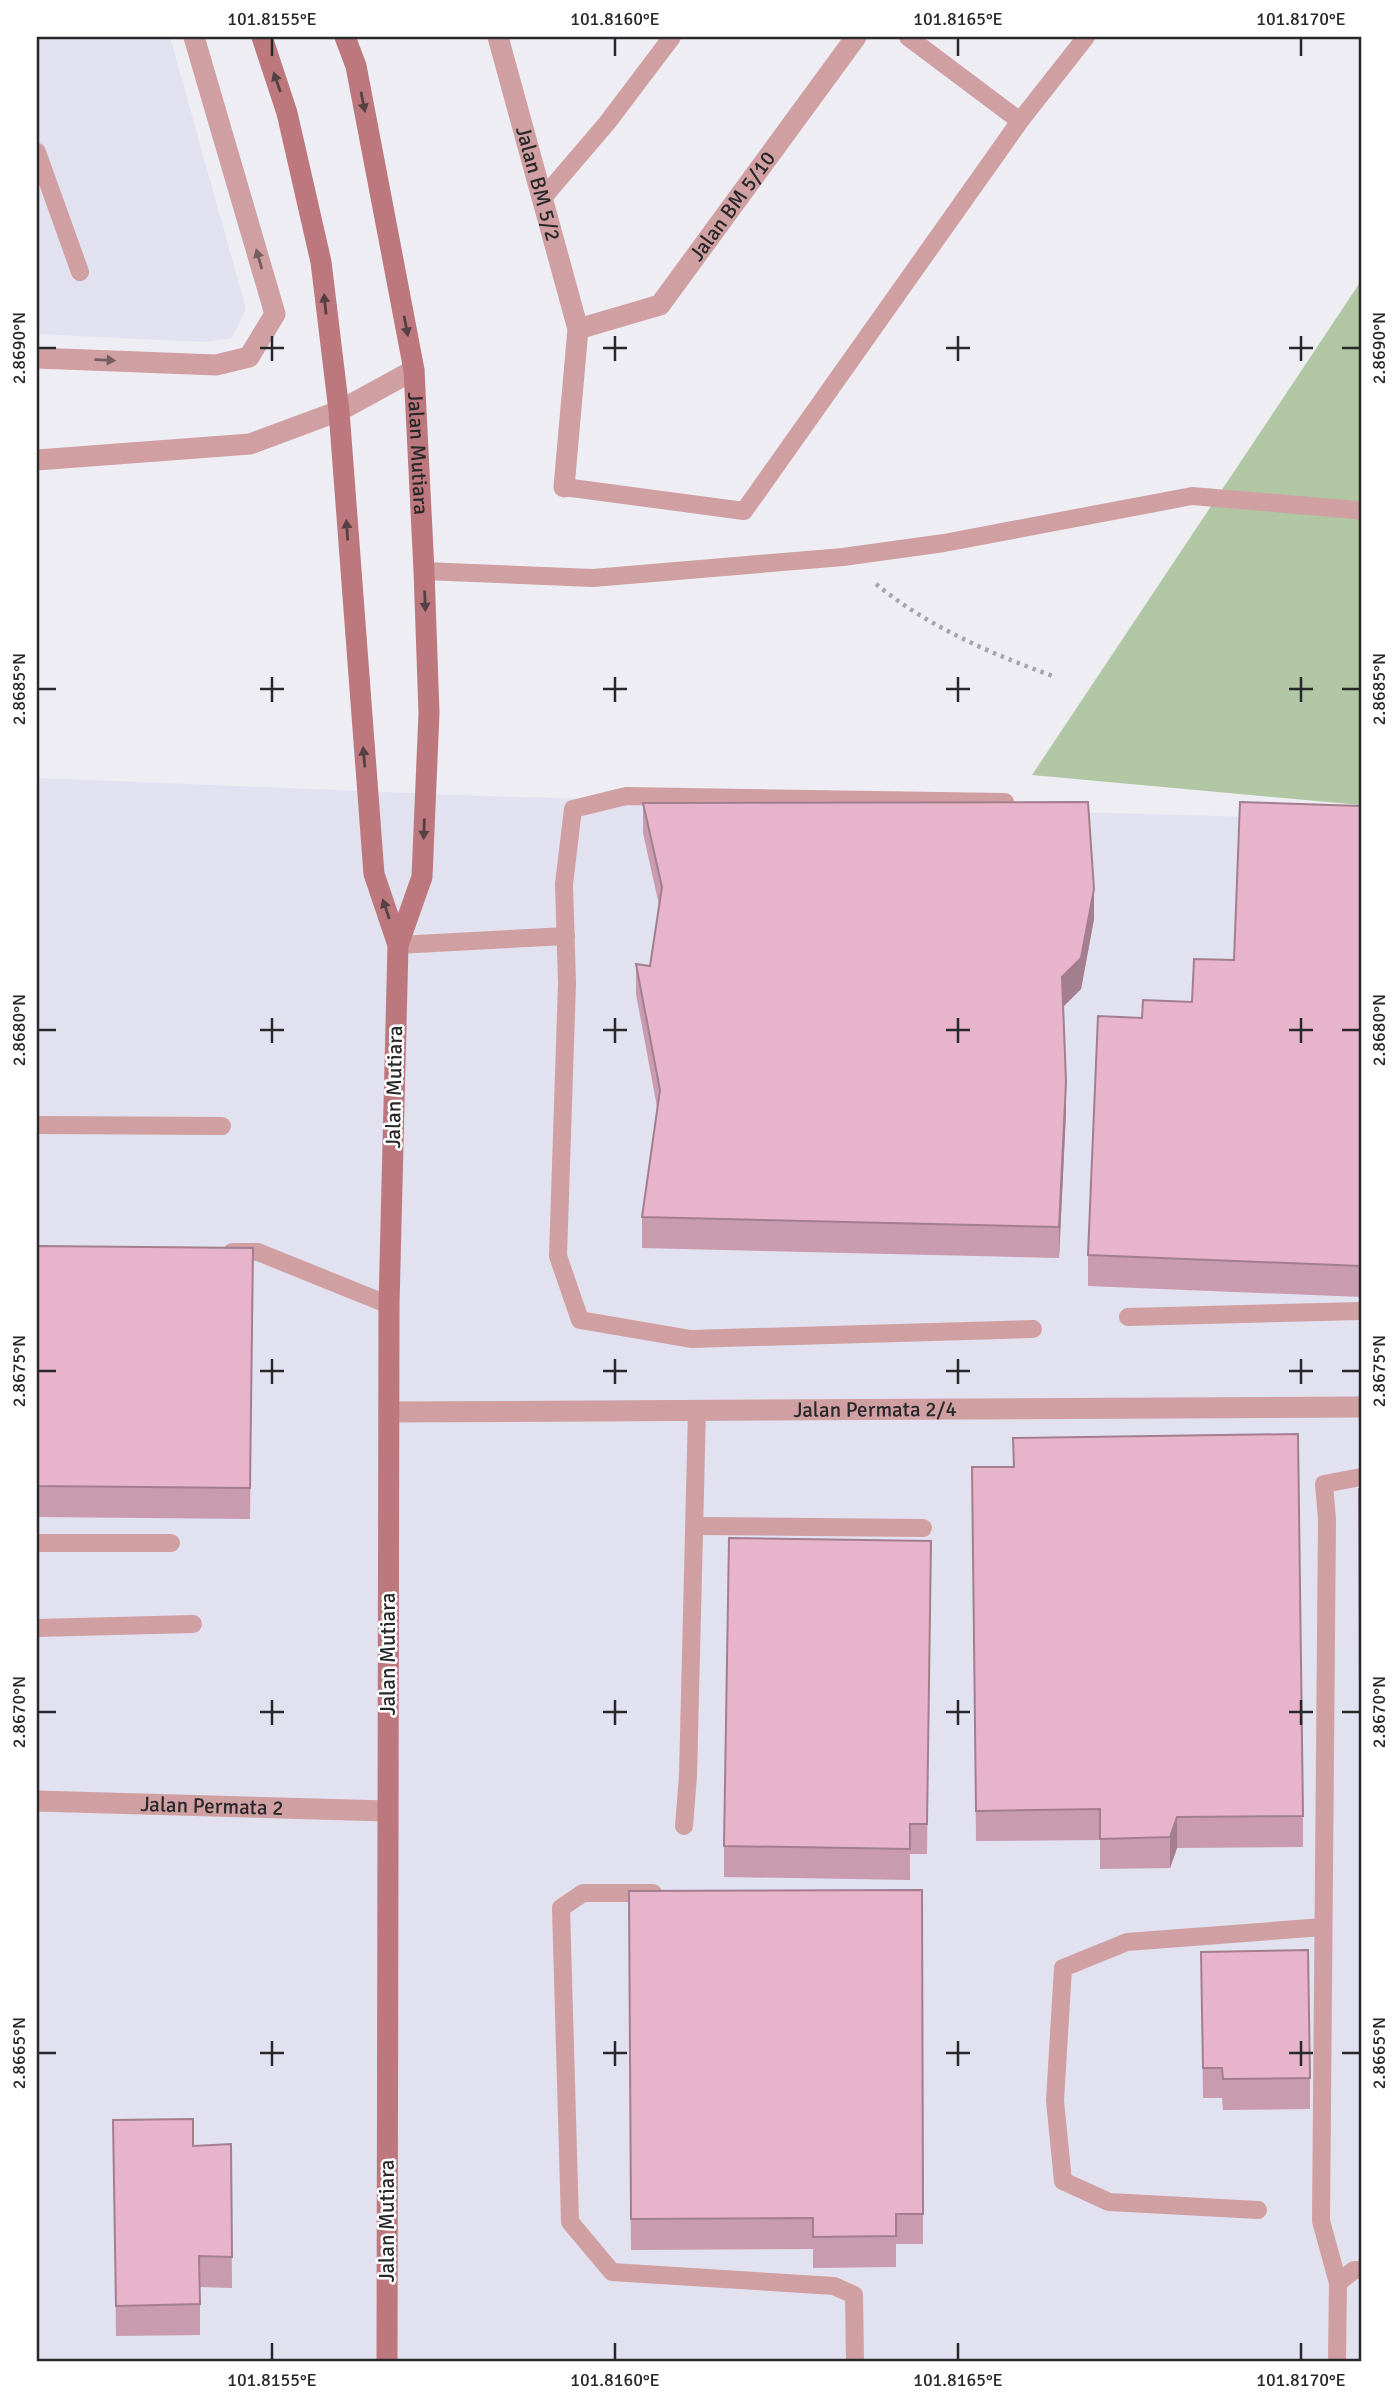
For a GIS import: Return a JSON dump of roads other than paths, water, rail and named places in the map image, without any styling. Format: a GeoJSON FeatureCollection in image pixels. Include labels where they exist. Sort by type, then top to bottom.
{"type":"FeatureCollection","features":[{"type":"Feature","properties":{"kind":"main road"},"geometry":{"type":"LineString","coordinates":[[262,37],[287,113],[321,262],[339,411],[374,874],[398,945]]}},
{"type":"Feature","properties":{"kind":"main road","name":"Jalan Mutiara"},"geometry":{"type":"LineString","coordinates":[[345,37],[356,66],[414,370],[429,713],[422,877],[398,945],[389,1305],[387,2362]]}},
{"type":"Feature","properties":{"kind":"street"},"geometry":{"type":"LineString","coordinates":[[37,358],[216,365],[249,357],[275,314],[194,37]]}},
{"type":"Feature","properties":{"kind":"street","name":"Jalan BM 5/2"},"geometry":{"type":"LineString","coordinates":[[498,37],[578,329]]}},
{"type":"Feature","properties":{"kind":"street","name":"Jalan BM 5/10"},"geometry":{"type":"LineString","coordinates":[[578,329],[660,306],[856,37]]}},
{"type":"Feature","properties":{"kind":"street"},"geometry":{"type":"LineString","coordinates":[[564,487],[578,329]]}},
{"type":"Feature","properties":{"kind":"street"},"geometry":{"type":"LineString","coordinates":[[37,460],[250,444],[339,411],[414,370]]}},
{"type":"Feature","properties":{"kind":"street","name":"Jalan Permata 2/4"},"geometry":{"type":"LineString","coordinates":[[389,1412],[1361,1407]]}},
{"type":"Feature","properties":{"kind":"street","name":"Jalan Permata 2"},"geometry":{"type":"LineString","coordinates":[[37,1801],[387,1811]]}},
{"type":"Feature","properties":{"kind":"lane"},"geometry":{"type":"LineString","coordinates":[[542,199],[607,123],[672,37]]}},
{"type":"Feature","properties":{"kind":"lane"},"geometry":{"type":"LineString","coordinates":[[908,37],[1020,121]]}},
{"type":"Feature","properties":{"kind":"lane"},"geometry":{"type":"LineString","coordinates":[[564,487],[744,512],[1020,121],[1086,37]]}},
{"type":"Feature","properties":{"kind":"lane"},"geometry":{"type":"LineString","coordinates":[[37,152],[80,272]]}},
{"type":"Feature","properties":{"kind":"lane"},"geometry":{"type":"LineString","coordinates":[[424,572],[593,578],[843,557],[944,543],[1192,496],[1361,512]]}},
{"type":"Feature","properties":{"kind":"lane"},"geometry":{"type":"LineString","coordinates":[[1029,803],[626,796],[573,809],[564,884],[567,997],[558,1255],[580,1320],[691,1339],[1033,1329]]}},
{"type":"Feature","properties":{"kind":"lane"},"geometry":{"type":"LineString","coordinates":[[398,945],[566,936]]}},
{"type":"Feature","properties":{"kind":"lane"},"geometry":{"type":"LineString","coordinates":[[37,1125],[222,1126]]}},
{"type":"Feature","properties":{"kind":"lane"},"geometry":{"type":"LineString","coordinates":[[216,1251],[258,1252],[389,1305]]}},
{"type":"Feature","properties":{"kind":"lane"},"geometry":{"type":"LineString","coordinates":[[1128,1317],[1361,1311]]}},
{"type":"Feature","properties":{"kind":"lane"},"geometry":{"type":"LineString","coordinates":[[684,1826],[688,1776],[697,1410]]}},
{"type":"Feature","properties":{"kind":"lane"},"geometry":{"type":"LineString","coordinates":[[1337,2362],[1338,2283],[1321,2221],[1327,1520],[1324,1484],[1361,1477]]}},
{"type":"Feature","properties":{"kind":"lane"},"geometry":{"type":"LineString","coordinates":[[695,1526],[923,1528]]}},
{"type":"Feature","properties":{"kind":"lane"},"geometry":{"type":"LineString","coordinates":[[37,1543],[171,1543]]}},
{"type":"Feature","properties":{"kind":"lane"},"geometry":{"type":"LineString","coordinates":[[37,1628],[193,1625]]}},
{"type":"Feature","properties":{"kind":"lane"},"geometry":{"type":"LineString","coordinates":[[666,1893],[583,1892],[561,1908],[570,2222],[612,2272],[834,2286],[854,2295],[855,2362]]}},
{"type":"Feature","properties":{"kind":"lane"},"geometry":{"type":"LineString","coordinates":[[1258,2210],[1110,2202],[1063,2181],[1055,2101],[1063,1968],[1127,1942],[1323,1927]]}},
{"type":"Feature","properties":{"kind":"lane"},"geometry":{"type":"LineString","coordinates":[[1338,2283],[1354,2270],[1361,2270]]}}]}
